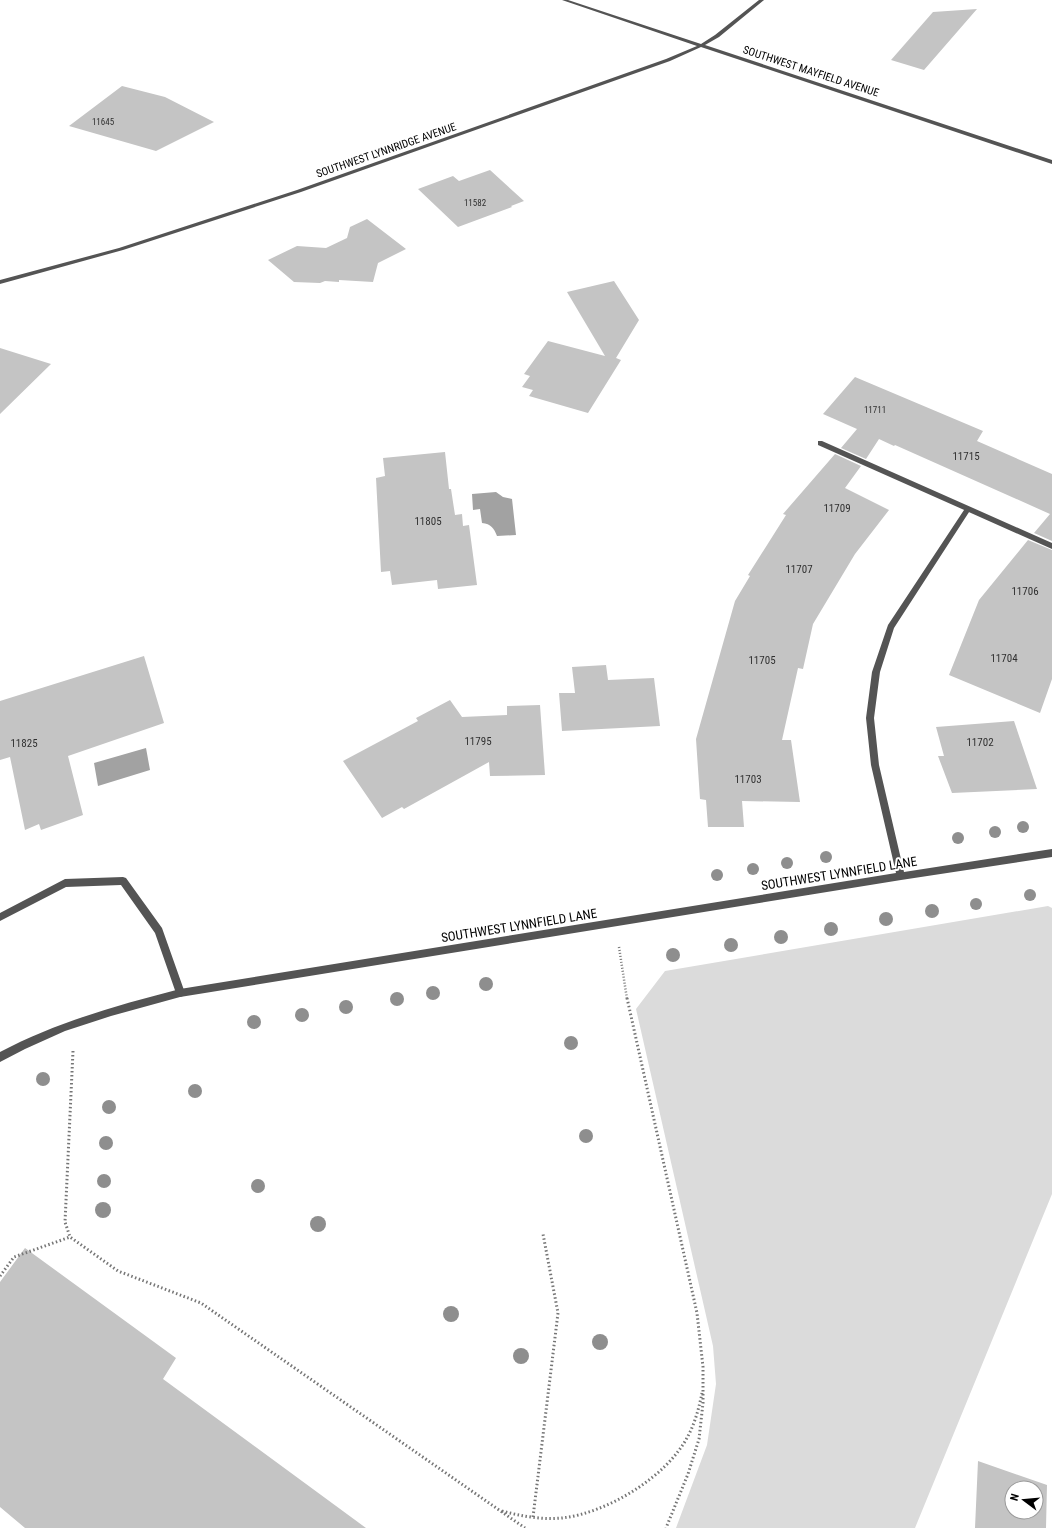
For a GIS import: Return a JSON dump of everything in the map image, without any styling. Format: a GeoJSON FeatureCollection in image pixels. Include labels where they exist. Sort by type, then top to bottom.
{"type":"FeatureCollection","features":[{"type":"Feature","properties":{"kind":"street","name":"SOUTHWEST MAYFIELD AVENUE"},"geometry":{"type":"LineString","coordinates":[[564,0],[1052,162]]}},
{"type":"Feature","properties":{"kind":"street","name":"SOUTHWEST LYNNRIDGE AVENUE"},"geometry":{"type":"LineString","coordinates":[[0,282],[121,249],[299,191],[661,63],[702,46],[762,0]]}},
{"type":"Feature","properties":{"kind":"street"},"geometry":{"type":"LineString","coordinates":[[820,443],[1052,546]]}},
{"type":"Feature","properties":{"kind":"street"},"geometry":{"type":"LineString","coordinates":[[901,876],[875,765],[870,718],[876,672],[891,627],[968,509]]}},
{"type":"Feature","properties":{"kind":"street","name":"SOUTHWEST LYNNFIELD LANE"},"geometry":{"type":"LineString","coordinates":[[0,1057],[27,1042],[74,1024],[106,1013],[180,993],[615,924],[901,876],[1052,853]]}},
{"type":"Feature","properties":{"kind":"street"},"geometry":{"type":"LineString","coordinates":[[0,917],[66,883],[123,881],[159,931],[180,993]]}},
{"type":"Feature","properties":{"kind":"path"},"geometry":{"type":"LineString","coordinates":[[615,924],[628,1003],[697,1313],[704,1364],[703,1413],[695,1455],[666,1528]]}},
{"type":"Feature","properties":{"kind":"path"},"geometry":{"type":"LineString","coordinates":[[74,1024],[72,1106],[66,1222],[70,1237],[118,1271],[201,1302],[524,1528]]}},
{"type":"Feature","properties":{"kind":"path"},"geometry":{"type":"LineString","coordinates":[[533,1517],[558,1313],[543,1234]]}},
{"type":"Feature","properties":{"kind":"path"},"geometry":{"type":"LineString","coordinates":[[0,1276],[14,1258],[70,1237]]}},
{"type":"Feature","properties":{"kind":"path"},"geometry":{"type":"LineString","coordinates":[[499,1510],[520,1516],[563,1518],[589,1511],[630,1493],[650,1479],[672,1459],[686,1441],[695,1420],[703,1390]]}},
{"type":"Feature","properties":{"kind":"shaded area"},"geometry":{"type":"Polygon","coordinates":[[[496,492],[503,497],[512,499],[516,535],[497,536],[492,527],[488,524],[482,523],[480,509],[473,510],[472,494],[496,492]]]}},
{"type":"Feature","properties":{"kind":"shaded area"},"geometry":{"type":"Polygon","coordinates":[[[146,748],[150,770],[98,786],[94,763],[146,748]]]}},
{"type":"Feature","properties":{"kind":"shaded area"},"geometry":{"type":"Polygon","coordinates":[[[1048,906],[1052,908],[1052,1194],[915,1528],[676,1528],[707,1445],[716,1384],[713,1346],[636,1009],[665,971],[1048,906]]]}},
{"type":"Feature","properties":{"kind":"building"},"geometry":{"type":"Polygon","coordinates":[[[977,9],[924,70],[891,60],[933,12],[977,9]]]}},
{"type":"Feature","properties":{"kind":"building"},"geometry":{"type":"Polygon","coordinates":[[[122,86],[165,97],[214,122],[156,151],[69,126],[122,86]]]}},
{"type":"Feature","properties":{"kind":"building"},"geometry":{"type":"Polygon","coordinates":[[[490,170],[524,201],[458,227],[418,189],[453,176],[459,181],[490,170]]]}},
{"type":"Feature","properties":{"kind":"building"},"geometry":{"type":"Polygon","coordinates":[[[367,219],[406,249],[378,263],[373,282],[339,280],[339,282],[325,281],[320,283],[294,282],[268,260],[297,246],[326,248],[347,238],[350,227],[367,219]]]}},
{"type":"Feature","properties":{"kind":"building"},"geometry":{"type":"Polygon","coordinates":[[[614,281],[639,320],[616,358],[621,360],[588,413],[529,396],[533,390],[522,387],[530,376],[524,374],[548,341],[605,356],[567,292],[614,281]]]}},
{"type":"Feature","properties":{"kind":"building"},"geometry":{"type":"Polygon","coordinates":[[[0,348],[51,364],[0,414],[0,348]]]}},
{"type":"Feature","properties":{"kind":"building"},"geometry":{"type":"Polygon","coordinates":[[[855,377],[983,431],[977,441],[1052,474],[1052,541],[1034,533],[1050,514],[895,445],[894,446],[879,439],[866,459],[841,448],[857,429],[823,414],[855,377]]]}},
{"type":"Feature","properties":{"kind":"building"},"geometry":{"type":"Polygon","coordinates":[[[445,452],[449,489],[451,489],[455,515],[462,514],[463,526],[469,525],[477,585],[438,589],[437,580],[392,585],[390,571],[381,572],[376,478],[385,476],[383,458],[445,452]]]}},
{"type":"Feature","properties":{"kind":"building"},"geometry":{"type":"Polygon","coordinates":[[[835,454],[861,466],[845,488],[889,510],[855,554],[813,624],[803,669],[798,668],[782,740],[791,740],[800,802],[742,801],[744,827],[708,827],[706,800],[700,799],[696,739],[735,601],[750,576],[748,575],[786,515],[783,514],[835,454]]]}},
{"type":"Feature","properties":{"kind":"building"},"geometry":{"type":"Polygon","coordinates":[[[1028,540],[1052,550],[1052,679],[1040,713],[949,675],[979,600],[1028,540]]]}},
{"type":"Feature","properties":{"kind":"building"},"geometry":{"type":"Polygon","coordinates":[[[144,656],[164,723],[68,756],[83,815],[41,830],[39,824],[25,830],[10,757],[0,760],[0,701],[144,656]]]}},
{"type":"Feature","properties":{"kind":"building"},"geometry":{"type":"Polygon","coordinates":[[[606,665],[608,680],[654,678],[660,726],[562,731],[559,693],[575,693],[572,667],[606,665]]]}},
{"type":"Feature","properties":{"kind":"building"},"geometry":{"type":"Polygon","coordinates":[[[450,700],[462,717],[507,715],[507,706],[540,705],[545,775],[490,776],[489,762],[404,809],[402,807],[382,818],[343,761],[418,721],[416,718],[450,700]]]}},
{"type":"Feature","properties":{"kind":"building"},"geometry":{"type":"Polygon","coordinates":[[[1014,721],[1037,789],[952,793],[938,756],[944,756],[936,727],[1014,721]]]}},
{"type":"Feature","properties":{"kind":"building"},"geometry":{"type":"Polygon","coordinates":[[[25,1248],[176,1358],[163,1379],[366,1528],[25,1528],[0,1507],[0,1282],[25,1248]]]}},
{"type":"Feature","properties":{"kind":"building"},"geometry":{"type":"Polygon","coordinates":[[[978,1461],[1033,1480],[1004,1480],[1004,1520],[1044,1520],[1044,1484],[1047,1485],[1046,1528],[975,1528],[978,1461]]]}}]}
